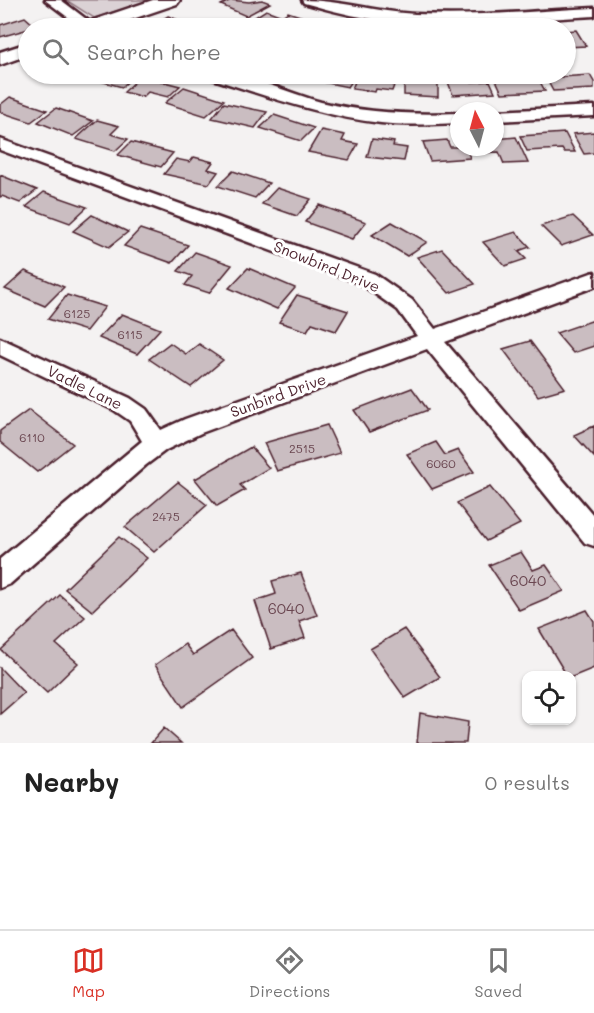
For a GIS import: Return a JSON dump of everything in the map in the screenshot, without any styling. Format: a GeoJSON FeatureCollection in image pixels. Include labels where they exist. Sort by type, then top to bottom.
{"type":"FeatureCollection","features":[{"type":"Feature","properties":{"kind":"street"},"geometry":{"type":"LineString","coordinates":[[52,0],[76,18]]}},
{"type":"Feature","properties":{"kind":"street"},"geometry":{"type":"LineString","coordinates":[[119,18],[171,0]]}},
{"type":"Feature","properties":{"kind":"street"},"geometry":{"type":"LineString","coordinates":[[309,0],[364,14],[407,18],[594,12]]}},
{"type":"Feature","properties":{"kind":"street"},"geometry":{"type":"LineString","coordinates":[[0,59],[18,53]]}},
{"type":"Feature","properties":{"kind":"street"},"geometry":{"type":"LineString","coordinates":[[245,84],[300,101],[355,114],[412,120],[450,118]]}},
{"type":"Feature","properties":{"kind":"street"},"geometry":{"type":"LineString","coordinates":[[504,116],[594,111]]}},
{"type":"Feature","properties":{"kind":"street","name":"Snowbird Drive"},"geometry":{"type":"LineString","coordinates":[[0,144],[368,279],[405,305],[594,536]]}},
{"type":"Feature","properties":{"kind":"street","name":"Sunbird Drive"},"geometry":{"type":"LineString","coordinates":[[0,576],[115,475],[157,443],[193,426],[594,279]]}},
{"type":"Feature","properties":{"kind":"street","name":"Vadle Lane"},"geometry":{"type":"LineString","coordinates":[[0,346],[122,404],[138,415],[157,443]]}},
{"type":"Feature","properties":{"kind":"shaded area"},"geometry":{"type":"Polygon","coordinates":[[[66,0],[152,0],[94,18],[66,0]]]}},
{"type":"Feature","properties":{"kind":"building"},"geometry":{"type":"Polygon","coordinates":[[[231,0],[249,2],[262,0],[270,3],[246,16],[221,5],[231,0]]]}},
{"type":"Feature","properties":{"kind":"building"},"geometry":{"type":"Polygon","coordinates":[[[266,10],[282,16],[288,12],[303,17],[301,18],[254,18],[266,10]]]}},
{"type":"Feature","properties":{"kind":"building"},"geometry":{"type":"Polygon","coordinates":[[[18,19],[18,32],[0,37],[0,25],[18,19]]]}},
{"type":"Feature","properties":{"kind":"building"},"geometry":{"type":"Polygon","coordinates":[[[576,30],[586,46],[576,46],[576,30]]]}},
{"type":"Feature","properties":{"kind":"building"},"geometry":{"type":"Polygon","coordinates":[[[590,75],[594,82],[594,89],[553,91],[549,84],[576,84],[576,76],[590,75]]]}},
{"type":"Feature","properties":{"kind":"building"},"geometry":{"type":"Polygon","coordinates":[[[132,84],[180,86],[168,97],[148,92],[143,97],[124,92],[132,84]]]}},
{"type":"Feature","properties":{"kind":"building"},"geometry":{"type":"Polygon","coordinates":[[[333,84],[350,84],[348,87],[333,84]]]}},
{"type":"Feature","properties":{"kind":"building"},"geometry":{"type":"Polygon","coordinates":[[[354,84],[395,84],[392,91],[376,89],[375,92],[352,89],[354,84]]]}},
{"type":"Feature","properties":{"kind":"building"},"geometry":{"type":"Polygon","coordinates":[[[404,84],[438,84],[438,97],[404,95],[404,84]]]}},
{"type":"Feature","properties":{"kind":"building"},"geometry":{"type":"Polygon","coordinates":[[[449,84],[491,84],[495,92],[453,95],[449,84]]]}},
{"type":"Feature","properties":{"kind":"building"},"geometry":{"type":"Polygon","coordinates":[[[498,84],[541,84],[545,91],[502,93],[498,84]]]}},
{"type":"Feature","properties":{"kind":"building"},"geometry":{"type":"Polygon","coordinates":[[[184,87],[224,100],[206,116],[165,103],[184,87]]]}},
{"type":"Feature","properties":{"kind":"building"},"geometry":{"type":"Polygon","coordinates":[[[10,97],[47,110],[31,122],[0,112],[0,105],[10,97]]]}},
{"type":"Feature","properties":{"kind":"building"},"geometry":{"type":"Polygon","coordinates":[[[224,103],[267,112],[255,128],[212,118],[224,103]]]}},
{"type":"Feature","properties":{"kind":"building"},"geometry":{"type":"Polygon","coordinates":[[[56,108],[93,121],[73,136],[38,122],[56,108]]]}},
{"type":"Feature","properties":{"kind":"building"},"geometry":{"type":"Polygon","coordinates":[[[274,115],[314,128],[301,141],[260,128],[274,115]]]}},
{"type":"Feature","properties":{"kind":"building"},"geometry":{"type":"Polygon","coordinates":[[[97,120],[119,126],[111,134],[128,139],[115,151],[76,139],[97,120]]]}},
{"type":"Feature","properties":{"kind":"building"},"geometry":{"type":"Polygon","coordinates":[[[321,130],[345,135],[342,141],[358,144],[349,160],[308,152],[321,130]]]}},
{"type":"Feature","properties":{"kind":"building"},"geometry":{"type":"Polygon","coordinates":[[[594,132],[594,153],[584,154],[573,134],[594,132]]]}},
{"type":"Feature","properties":{"kind":"building"},"geometry":{"type":"Polygon","coordinates":[[[565,133],[575,152],[564,152],[562,149],[527,151],[520,136],[565,133]]]}},
{"type":"Feature","properties":{"kind":"building"},"geometry":{"type":"Polygon","coordinates":[[[516,137],[528,163],[504,164],[501,156],[504,156],[504,138],[516,137]]]}},
{"type":"Feature","properties":{"kind":"building"},"geometry":{"type":"Polygon","coordinates":[[[372,139],[394,142],[393,146],[407,148],[404,161],[367,157],[372,139]]]}},
{"type":"Feature","properties":{"kind":"building"},"geometry":{"type":"Polygon","coordinates":[[[447,140],[450,156],[469,156],[470,158],[430,161],[423,142],[447,140]]]}},
{"type":"Feature","properties":{"kind":"building"},"geometry":{"type":"Polygon","coordinates":[[[131,142],[173,153],[161,167],[118,155],[131,142]]]}},
{"type":"Feature","properties":{"kind":"building"},"geometry":{"type":"Polygon","coordinates":[[[194,157],[213,162],[208,169],[218,172],[209,184],[164,174],[176,159],[190,162],[194,157]]]}},
{"type":"Feature","properties":{"kind":"building"},"geometry":{"type":"Polygon","coordinates":[[[233,171],[269,183],[255,198],[218,186],[233,171]]]}},
{"type":"Feature","properties":{"kind":"building"},"geometry":{"type":"Polygon","coordinates":[[[0,175],[37,190],[20,203],[0,197],[0,175]]]}},
{"type":"Feature","properties":{"kind":"building"},"geometry":{"type":"Polygon","coordinates":[[[277,188],[311,199],[297,216],[262,204],[277,188]]]}},
{"type":"Feature","properties":{"kind":"building"},"geometry":{"type":"Polygon","coordinates":[[[44,192],[87,207],[70,223],[26,207],[44,192]]]}},
{"type":"Feature","properties":{"kind":"building"},"geometry":{"type":"Polygon","coordinates":[[[319,205],[366,222],[352,239],[305,222],[319,205]]]}},
{"type":"Feature","properties":{"kind":"building"},"geometry":{"type":"Polygon","coordinates":[[[92,215],[128,232],[109,247],[73,231],[92,215]]]}},
{"type":"Feature","properties":{"kind":"building"},"geometry":{"type":"Polygon","coordinates":[[[573,216],[593,235],[561,246],[541,226],[573,216]]]}},
{"type":"Feature","properties":{"kind":"building"},"geometry":{"type":"Polygon","coordinates":[[[392,222],[427,242],[407,256],[372,235],[392,222]]]}},
{"type":"Feature","properties":{"kind":"building"},"geometry":{"type":"Polygon","coordinates":[[[140,229],[188,245],[172,263],[124,246],[140,229]]]}},
{"type":"Feature","properties":{"kind":"building"},"geometry":{"type":"Polygon","coordinates":[[[516,232],[530,247],[518,251],[526,259],[505,266],[483,242],[516,232]]]}},
{"type":"Feature","properties":{"kind":"building"},"geometry":{"type":"Polygon","coordinates":[[[442,249],[475,284],[449,293],[417,257],[442,249]]]}},
{"type":"Feature","properties":{"kind":"building"},"geometry":{"type":"Polygon","coordinates":[[[195,252],[232,265],[209,293],[185,285],[192,276],[178,271],[195,252]]]}},
{"type":"Feature","properties":{"kind":"building"},"geometry":{"type":"Polygon","coordinates":[[[248,268],[295,288],[277,309],[229,288],[248,268]]]}},
{"type":"Feature","properties":{"kind":"building"},"geometry":{"type":"Polygon","coordinates":[[[25,271],[64,287],[45,306],[5,289],[25,271]]]}},
{"type":"Feature","properties":{"kind":"building"},"geometry":{"type":"Polygon","coordinates":[[[67,295],[105,307],[86,331],[48,319],[67,295]]]}},
{"type":"Feature","properties":{"kind":"building"},"geometry":{"type":"Polygon","coordinates":[[[297,295],[348,311],[336,331],[312,323],[307,331],[279,322],[297,295]]]}},
{"type":"Feature","properties":{"kind":"building"},"geometry":{"type":"Polygon","coordinates":[[[122,314],[160,329],[137,354],[99,338],[122,314]]]}},
{"type":"Feature","properties":{"kind":"building"},"geometry":{"type":"Polygon","coordinates":[[[594,320],[594,346],[573,353],[556,333],[594,320]]]}},
{"type":"Feature","properties":{"kind":"building"},"geometry":{"type":"Polygon","coordinates":[[[530,341],[565,388],[538,396],[503,349],[530,341]]]}},
{"type":"Feature","properties":{"kind":"building"},"geometry":{"type":"Polygon","coordinates":[[[170,343],[186,354],[199,344],[223,360],[191,387],[149,359],[170,343]]]}},
{"type":"Feature","properties":{"kind":"building"},"geometry":{"type":"Polygon","coordinates":[[[412,388],[428,410],[369,432],[354,410],[412,388]]]}},
{"type":"Feature","properties":{"kind":"building"},"geometry":{"type":"Polygon","coordinates":[[[29,410],[73,444],[37,472],[0,442],[0,431],[29,410]]]}},
{"type":"Feature","properties":{"kind":"building"},"geometry":{"type":"Polygon","coordinates":[[[327,425],[340,453],[277,471],[264,443],[327,425]]]}},
{"type":"Feature","properties":{"kind":"building"},"geometry":{"type":"Polygon","coordinates":[[[594,426],[594,457],[574,435],[594,426]]]}},
{"type":"Feature","properties":{"kind":"building"},"geometry":{"type":"Polygon","coordinates":[[[436,442],[445,455],[458,450],[474,472],[432,489],[407,454],[436,442]]]}},
{"type":"Feature","properties":{"kind":"building"},"geometry":{"type":"Polygon","coordinates":[[[251,447],[269,468],[240,485],[245,490],[217,506],[195,479],[251,447]]]}},
{"type":"Feature","properties":{"kind":"building"},"geometry":{"type":"Polygon","coordinates":[[[178,482],[207,505],[154,552],[125,527],[178,482]]]}},
{"type":"Feature","properties":{"kind":"building"},"geometry":{"type":"Polygon","coordinates":[[[490,487],[520,524],[486,541],[457,503],[490,487]]]}},
{"type":"Feature","properties":{"kind":"building"},"geometry":{"type":"Polygon","coordinates":[[[119,537],[147,558],[92,611],[65,589],[119,537]]]}},
{"type":"Feature","properties":{"kind":"building"},"geometry":{"type":"Polygon","coordinates":[[[521,552],[533,570],[546,565],[564,591],[519,610],[489,565],[521,552]]]}},
{"type":"Feature","properties":{"kind":"building"},"geometry":{"type":"Polygon","coordinates":[[[301,573],[317,615],[299,621],[305,638],[271,649],[255,601],[276,594],[272,581],[301,573]]]}},
{"type":"Feature","properties":{"kind":"building"},"geometry":{"type":"Polygon","coordinates":[[[60,595],[85,617],[56,644],[78,663],[47,693],[1,650],[60,595]]]}},
{"type":"Feature","properties":{"kind":"building"},"geometry":{"type":"Polygon","coordinates":[[[587,610],[594,621],[594,668],[576,675],[576,671],[564,671],[539,629],[587,610]]]}},
{"type":"Feature","properties":{"kind":"building"},"geometry":{"type":"Polygon","coordinates":[[[404,629],[440,677],[405,698],[370,649],[404,629]]]}},
{"type":"Feature","properties":{"kind":"building"},"geometry":{"type":"Polygon","coordinates":[[[231,630],[252,658],[183,707],[155,665],[185,644],[193,655],[231,630]]]}},
{"type":"Feature","properties":{"kind":"building"},"geometry":{"type":"Polygon","coordinates":[[[0,668],[24,693],[0,714],[0,668]]]}},
{"type":"Feature","properties":{"kind":"building"},"geometry":{"type":"Polygon","coordinates":[[[420,713],[468,722],[466,743],[417,743],[420,713]]]}},
{"type":"Feature","properties":{"kind":"building"},"geometry":{"type":"Polygon","coordinates":[[[164,728],[181,743],[151,743],[164,728]]]}}]}
